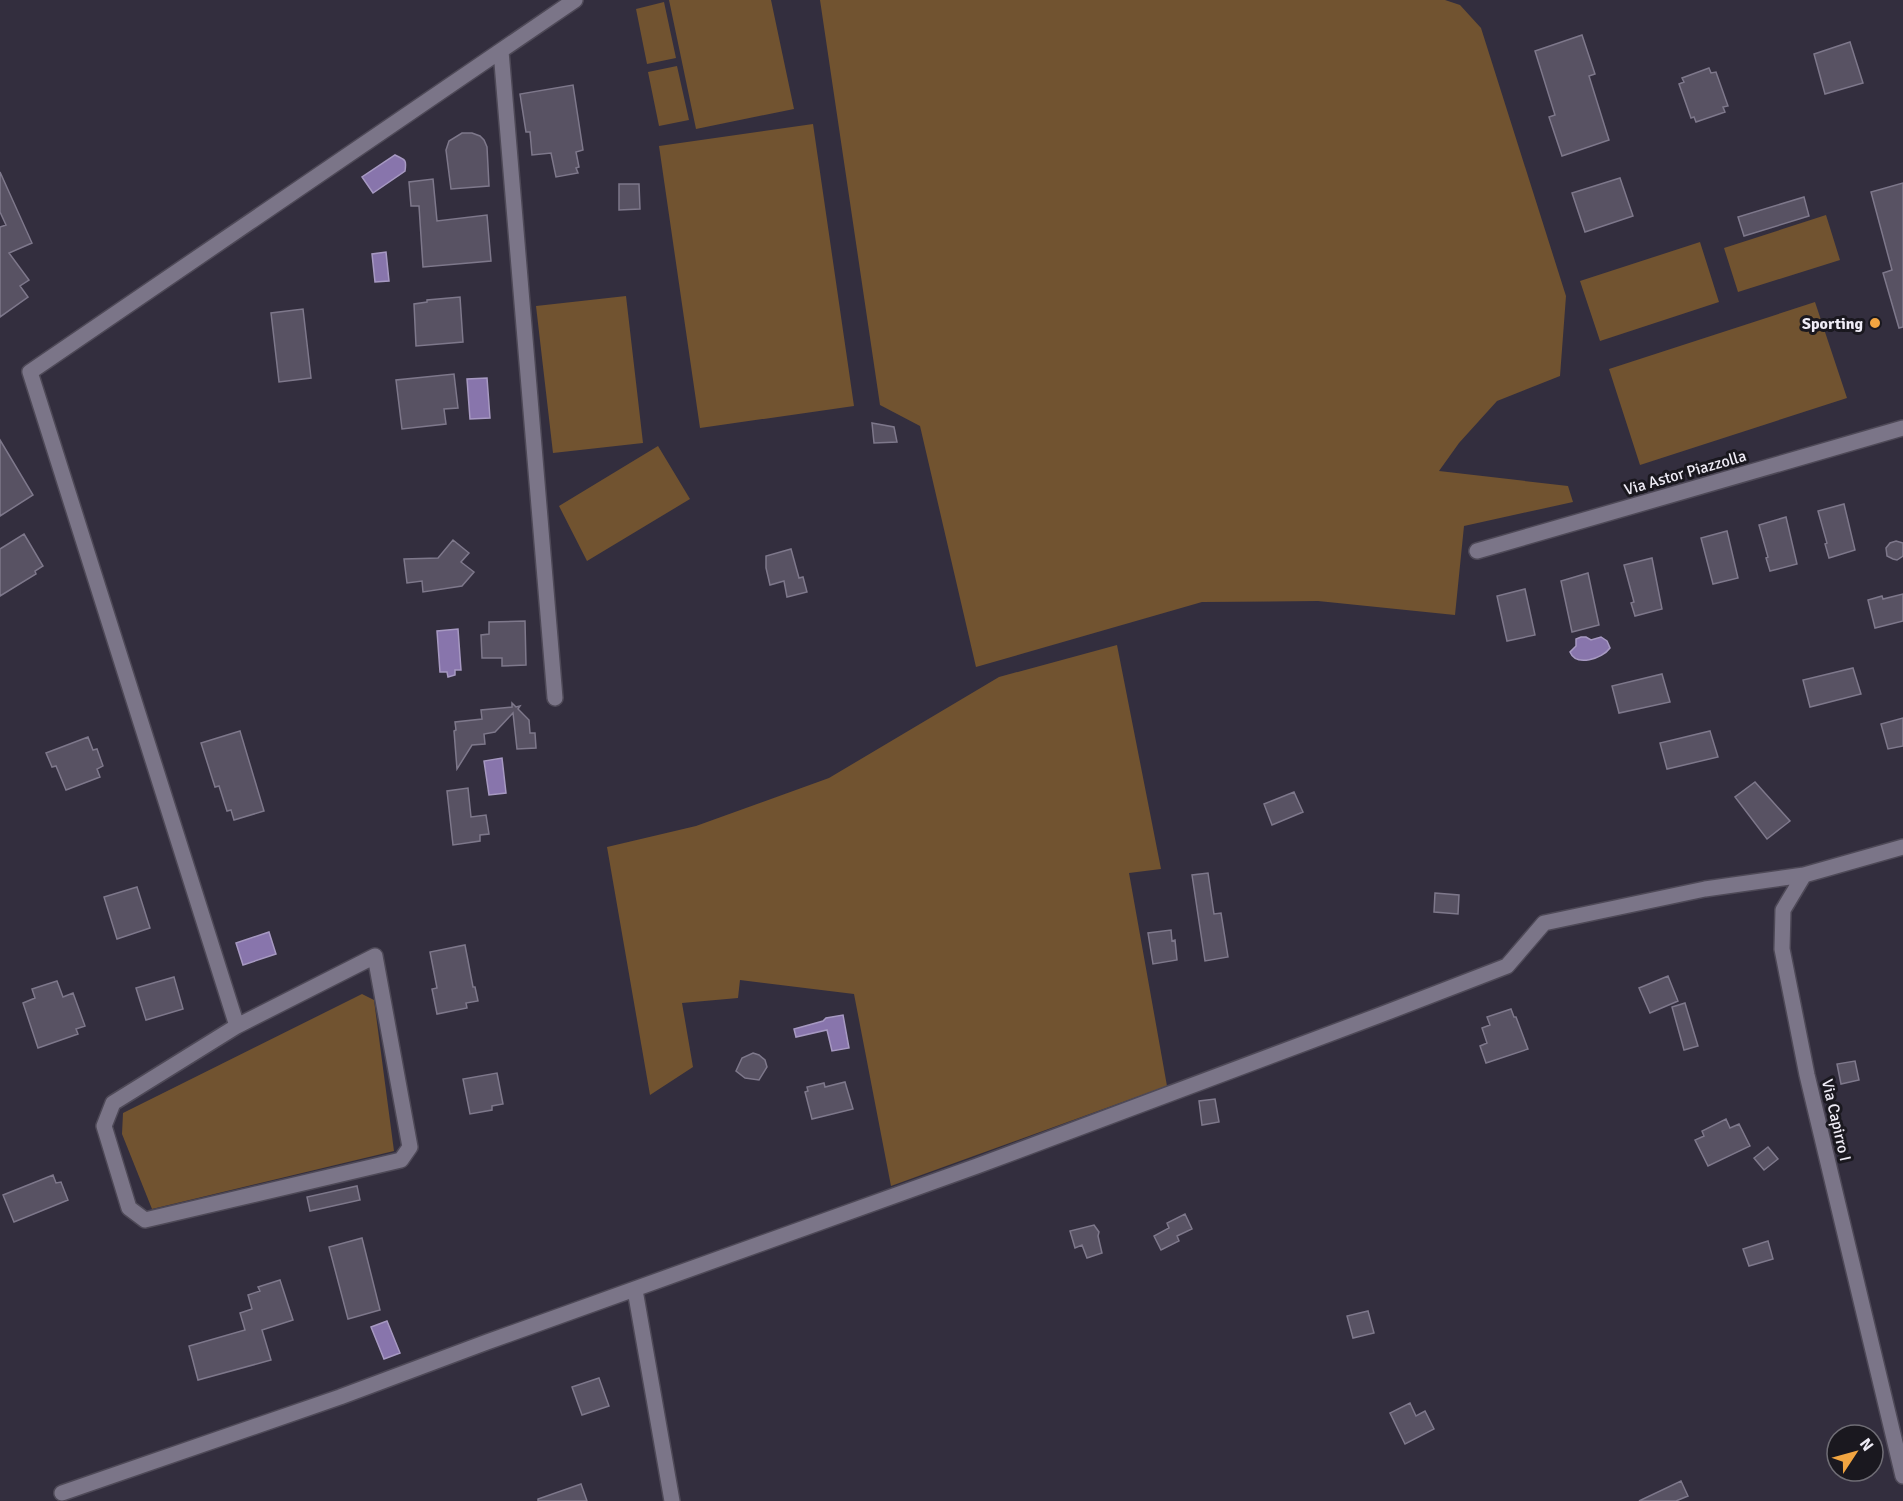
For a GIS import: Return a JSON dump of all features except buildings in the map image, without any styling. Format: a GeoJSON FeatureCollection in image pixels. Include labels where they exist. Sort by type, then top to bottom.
{"type":"FeatureCollection","features":[{"type":"Feature","properties":{"kind":"street"},"geometry":{"type":"LineString","coordinates":[[237,1026],[30,372],[575,0]]}},
{"type":"Feature","properties":{"kind":"street"},"geometry":{"type":"LineString","coordinates":[[501,51],[555,698]]}},
{"type":"Feature","properties":{"kind":"street","name":"Via Astor Piazzolla"},"geometry":{"type":"LineString","coordinates":[[1477,551],[1903,428]]}},
{"type":"Feature","properties":{"kind":"street"},"geometry":{"type":"LineString","coordinates":[[62,1493],[340,1397],[977,1166],[1507,966],[1544,923],[1705,889],[1804,875],[1903,847]]}},
{"type":"Feature","properties":{"kind":"street","name":"Via Capirro I"},"geometry":{"type":"LineString","coordinates":[[1804,875],[1783,910],[1782,949],[1807,1074],[1903,1476]]}},
{"type":"Feature","properties":{"kind":"street"},"geometry":{"type":"LineString","coordinates":[[375,956],[410,1147],[401,1160],[145,1220],[129,1208],[104,1126],[112,1103],[237,1026],[375,956]]}},
{"type":"Feature","properties":{"kind":"street"},"geometry":{"type":"LineString","coordinates":[[634,1290],[672,1501]]}},
{"type":"Feature","properties":{"kind":"shaded area"},"geometry":{"type":"Polygon","coordinates":[[[669,0],[771,0],[794,109],[696,129],[669,0]]]}},
{"type":"Feature","properties":{"kind":"shaded area"},"geometry":{"type":"Polygon","coordinates":[[[820,0],[1445,0],[1460,5],[1481,28],[1566,296],[1560,376],[1497,401],[1459,443],[1439,471],[1568,486],[1573,502],[1464,526],[1455,615],[1318,601],[1202,602],[976,667],[920,426],[880,405],[820,0]]]}},
{"type":"Feature","properties":{"kind":"shaded area"},"geometry":{"type":"Polygon","coordinates":[[[664,2],[676,58],[647,64],[636,9],[664,2]]]}},
{"type":"Feature","properties":{"kind":"shaded area"},"geometry":{"type":"Polygon","coordinates":[[[677,66],[689,120],[659,126],[648,72],[677,66]]]}},
{"type":"Feature","properties":{"kind":"shaded area"},"geometry":{"type":"Polygon","coordinates":[[[813,124],[854,406],[700,428],[659,146],[813,124]]]}},
{"type":"Feature","properties":{"kind":"shaded area"},"geometry":{"type":"Polygon","coordinates":[[[395,155],[404,160],[405,171],[373,193],[362,177],[395,155]]]}},
{"type":"Feature","properties":{"kind":"shaded area"},"geometry":{"type":"Polygon","coordinates":[[[1826,215],[1840,260],[1738,292],[1724,248],[1826,215]]]}},
{"type":"Feature","properties":{"kind":"shaded area"},"geometry":{"type":"Polygon","coordinates":[[[1700,242],[1719,302],[1600,341],[1580,281],[1700,242]]]}},
{"type":"Feature","properties":{"kind":"shaded area"},"geometry":{"type":"Polygon","coordinates":[[[386,252],[389,281],[375,282],[372,254],[386,252]]]}},
{"type":"Feature","properties":{"kind":"shaded area"},"geometry":{"type":"Polygon","coordinates":[[[626,296],[643,443],[553,453],[536,306],[626,296]]]}},
{"type":"Feature","properties":{"kind":"shaded area"},"geometry":{"type":"Polygon","coordinates":[[[1815,302],[1847,398],[1640,465],[1609,369],[1815,302]]]}},
{"type":"Feature","properties":{"kind":"shaded area"},"geometry":{"type":"Polygon","coordinates":[[[487,378],[490,418],[470,419],[467,379],[487,378]]]}},
{"type":"Feature","properties":{"kind":"shaded area"},"geometry":{"type":"Polygon","coordinates":[[[658,446],[690,499],[587,561],[559,506],[658,446]]]}},
{"type":"Feature","properties":{"kind":"shaded area"},"geometry":{"type":"Polygon","coordinates":[[[458,629],[461,670],[455,670],[455,675],[448,677],[447,672],[440,672],[437,631],[458,629]]]}},
{"type":"Feature","properties":{"kind":"shaded area"},"geometry":{"type":"Polygon","coordinates":[[[1581,637],[1591,640],[1601,637],[1607,641],[1610,648],[1595,658],[1578,659],[1570,652],[1576,646],[1576,639],[1581,637]]]}},
{"type":"Feature","properties":{"kind":"shaded area"},"geometry":{"type":"Polygon","coordinates":[[[1117,645],[1161,869],[1129,873],[1167,1086],[891,1186],[854,994],[740,980],[738,998],[682,1003],[693,1067],[650,1095],[607,847],[696,826],[829,778],[999,677],[1117,645]]]}},
{"type":"Feature","properties":{"kind":"shaded area"},"geometry":{"type":"Polygon","coordinates":[[[502,758],[506,793],[489,795],[484,761],[502,758]]]}},
{"type":"Feature","properties":{"kind":"shaded area"},"geometry":{"type":"Polygon","coordinates":[[[269,932],[276,954],[243,965],[236,943],[269,932]]]}},
{"type":"Feature","properties":{"kind":"shaded area"},"geometry":{"type":"Polygon","coordinates":[[[362,994],[374,1000],[394,1151],[152,1209],[122,1134],[123,1113],[362,994]]]}},
{"type":"Feature","properties":{"kind":"shaded area"},"geometry":{"type":"Polygon","coordinates":[[[843,1015],[849,1048],[832,1051],[827,1030],[796,1037],[794,1029],[843,1015]]]}},
{"type":"Feature","properties":{"kind":"shaded area"},"geometry":{"type":"Polygon","coordinates":[[[387,1321],[400,1353],[384,1359],[371,1327],[387,1321]]]}},
{"type":"Feature","properties":{"kind":"place","name":"Sporting"},"geometry":{"type":"Point","coordinates":[1875,323]}}]}
